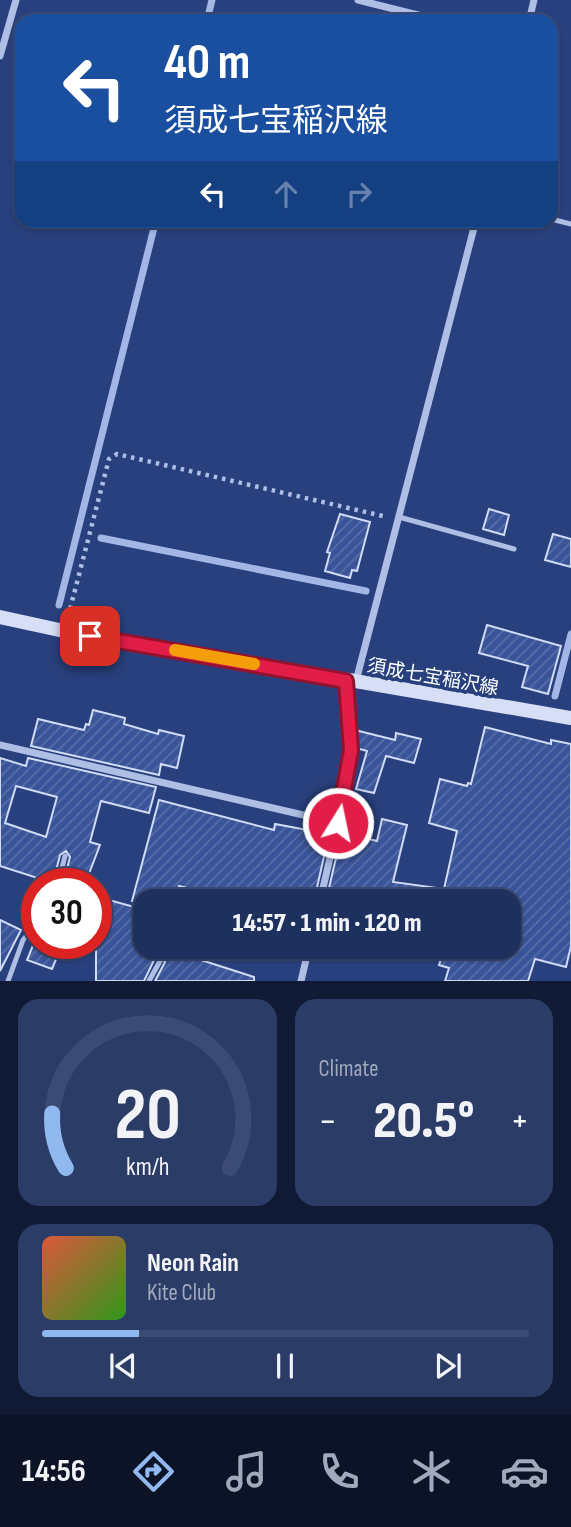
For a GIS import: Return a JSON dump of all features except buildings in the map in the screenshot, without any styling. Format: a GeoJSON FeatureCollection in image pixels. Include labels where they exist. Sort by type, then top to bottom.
{"type":"FeatureCollection","features":[{"type":"Feature","properties":{"kind":"main road","name":"須成七宝稲沢線"},"geometry":{"type":"LineString","coordinates":[[1,622],[571,718]]}},
{"type":"Feature","properties":{"kind":"street"},"geometry":{"type":"LineString","coordinates":[[0,56],[16,0]]}},
{"type":"Feature","properties":{"kind":"street"},"geometry":{"type":"LineString","coordinates":[[358,0],[414,14]]}},
{"type":"Feature","properties":{"kind":"street"},"geometry":{"type":"LineString","coordinates":[[323,889],[351,750],[351,681],[398,518],[474,228]]}},
{"type":"Feature","properties":{"kind":"street"},"geometry":{"type":"LineString","coordinates":[[0,745],[338,823]]}},
{"type":"Feature","properties":{"kind":"street"},"geometry":{"type":"LineString","coordinates":[[301,981],[306,959]]}},
{"type":"Feature","properties":{"kind":"lane"},"geometry":{"type":"LineString","coordinates":[[398,518],[513,549]]}},
{"type":"Feature","properties":{"kind":"lane"},"geometry":{"type":"LineString","coordinates":[[62,868],[65,856]]}},
{"type":"Feature","properties":{"kind":"lane"},"geometry":{"type":"LineString","coordinates":[[8,981],[21,945]]}},
{"type":"Feature","properties":{"kind":"lane"},"geometry":{"type":"LineString","coordinates":[[149,981],[160,961]]}},
{"type":"Feature","properties":{"kind":"path"},"geometry":{"type":"LineString","coordinates":[[64,631],[108,459],[117,453],[398,518]]}},
{"type":"Feature","properties":{"kind":"waterway"},"geometry":{"type":"LineString","coordinates":[[209,14],[212,0]]}},
{"type":"Feature","properties":{"kind":"waterway"},"geometry":{"type":"LineString","coordinates":[[59,605],[154,228]]}},
{"type":"Feature","properties":{"kind":"waterway"},"geometry":{"type":"LineString","coordinates":[[101,538],[366,591]]}},
{"type":"Feature","properties":{"kind":"waterway"},"geometry":{"type":"LineString","coordinates":[[555,696],[571,634]]}},
{"type":"Feature","properties":{"kind":"slow traffic"},"geometry":{"type":"LineString","coordinates":[[175,650],[254,664]]}},
{"type":"Feature","properties":{"kind":"route"},"geometry":{"type":"LineString","coordinates":[[90,636],[346,681],[351,750],[338,823]]}}]}
